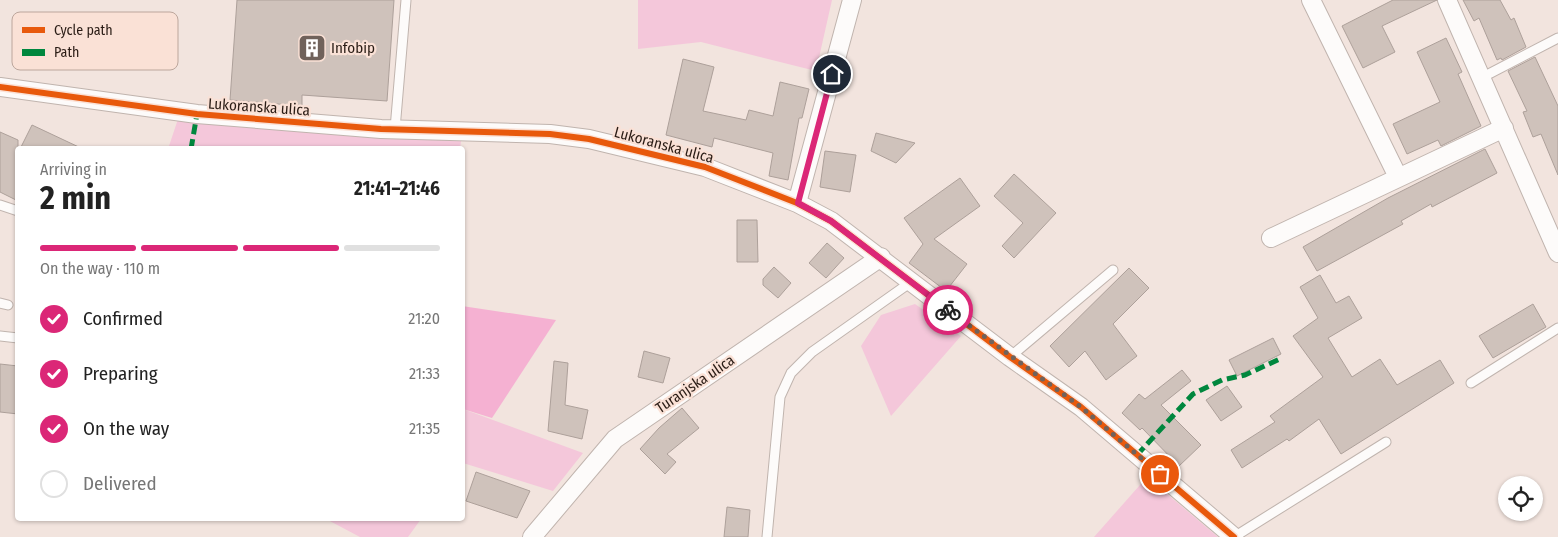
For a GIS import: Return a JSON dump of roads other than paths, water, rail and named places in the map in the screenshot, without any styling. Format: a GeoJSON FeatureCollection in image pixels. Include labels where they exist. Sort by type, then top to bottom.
{"type":"FeatureCollection","features":[{"type":"Feature","properties":{"kind":"street"},"geometry":{"type":"LineString","coordinates":[[798,203],[852,0]]}},
{"type":"Feature","properties":{"kind":"street"},"geometry":{"type":"LineString","coordinates":[[1311,0],[1398,177]]}},
{"type":"Feature","properties":{"kind":"street"},"geometry":{"type":"LineString","coordinates":[[1447,0],[1558,253]]}},
{"type":"Feature","properties":{"kind":"street","name":"Lukoranska ulica"},"geometry":{"type":"LineString","coordinates":[[0,87],[197,114],[395,129],[550,134],[589,139],[704,167],[798,203],[831,221],[881,257],[1010,358],[1081,407],[1234,537]]}},
{"type":"Feature","properties":{"kind":"street"},"geometry":{"type":"LineString","coordinates":[[1271,238],[1504,128]]}},
{"type":"Feature","properties":{"kind":"street","name":"Turanjska ulica"},"geometry":{"type":"LineString","coordinates":[[532,537],[615,439],[881,257]]}},
{"type":"Feature","properties":{"kind":"lane"},"geometry":{"type":"LineString","coordinates":[[395,129],[406,0]]}},
{"type":"Feature","properties":{"kind":"lane"},"geometry":{"type":"LineString","coordinates":[[1481,78],[1558,38]]}},
{"type":"Feature","properties":{"kind":"lane"},"geometry":{"type":"LineString","coordinates":[[0,205],[15,210]]}},
{"type":"Feature","properties":{"kind":"lane"},"geometry":{"type":"LineString","coordinates":[[1010,358],[1113,270]]}},
{"type":"Feature","properties":{"kind":"lane"},"geometry":{"type":"LineString","coordinates":[[767,537],[780,397],[791,373],[812,352],[911,282]]}},
{"type":"Feature","properties":{"kind":"lane"},"geometry":{"type":"LineString","coordinates":[[1471,383],[1558,328]]}},
{"type":"Feature","properties":{"kind":"lane"},"geometry":{"type":"LineString","coordinates":[[0,336],[15,338]]}},
{"type":"Feature","properties":{"kind":"lane"},"geometry":{"type":"LineString","coordinates":[[1234,537],[1386,442]]}},
{"type":"Feature","properties":{"kind":"place","name":"Infobip"},"geometry":{"type":"Point","coordinates":[312,48]}}]}
